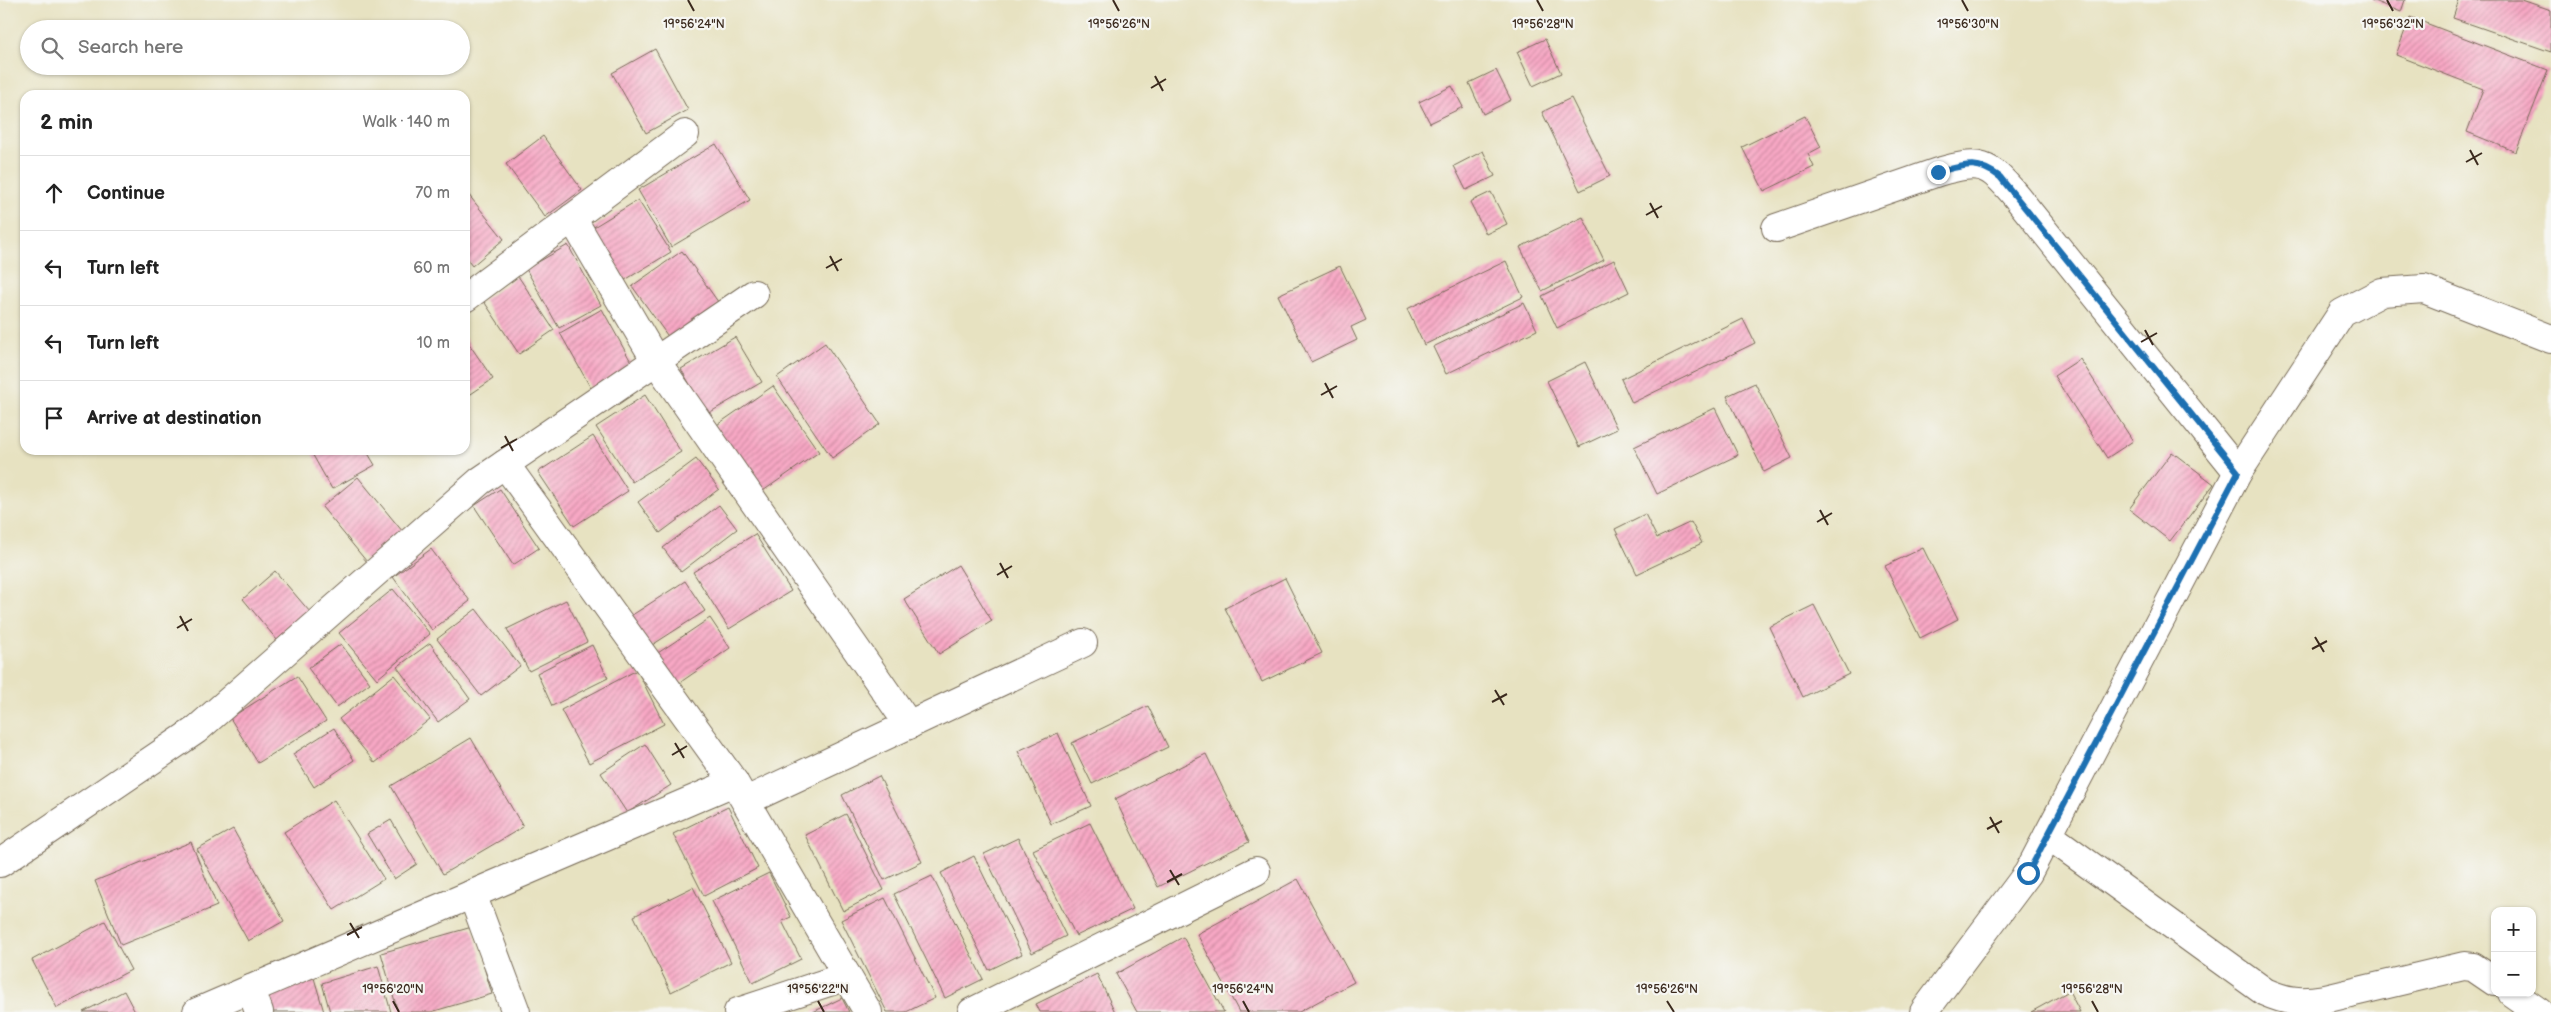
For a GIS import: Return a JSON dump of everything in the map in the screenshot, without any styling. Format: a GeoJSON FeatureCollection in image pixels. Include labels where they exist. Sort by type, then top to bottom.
{"type":"FeatureCollection","features":[{"type":"Feature","properties":{"kind":"street"},"geometry":{"type":"LineString","coordinates":[[470,294],[685,134]]}},
{"type":"Feature","properties":{"kind":"street"},"geometry":{"type":"LineString","coordinates":[[1776,228],[1938,172],[1964,165],[1986,166],[2000,177],[2016,196],[2238,472]]}},
{"type":"Feature","properties":{"kind":"street"},"geometry":{"type":"LineString","coordinates":[[572,218],[656,361],[909,725]]}},
{"type":"Feature","properties":{"kind":"street"},"geometry":{"type":"LineString","coordinates":[[1924,1012],[2028,873],[2238,472],[2342,313],[2382,292],[2424,289],[2551,339]]}},
{"type":"Feature","properties":{"kind":"street"},"geometry":{"type":"LineString","coordinates":[[0,863],[196,730],[460,497],[505,464],[754,294]]}},
{"type":"Feature","properties":{"kind":"street"},"geometry":{"type":"LineString","coordinates":[[505,464],[740,792],[868,1012]]}},
{"type":"Feature","properties":{"kind":"street"},"geometry":{"type":"LineString","coordinates":[[197,1012],[255,1001],[472,894],[740,792],[909,725],[1083,643]]}},
{"type":"Feature","properties":{"kind":"street"},"geometry":{"type":"LineString","coordinates":[[2048,835],[2265,992],[2283,1000],[2304,1002],[2325,999],[2464,966],[2473,967],[2491,979]]}},
{"type":"Feature","properties":{"kind":"street"},"geometry":{"type":"LineString","coordinates":[[972,1012],[1256,871]]}},
{"type":"Feature","properties":{"kind":"street"},"geometry":{"type":"LineString","coordinates":[[472,894],[516,1012]]}},
{"type":"Feature","properties":{"kind":"street"},"geometry":{"type":"LineString","coordinates":[[738,1012],[847,976]]}},
{"type":"Feature","properties":{"kind":"street"},"geometry":{"type":"LineString","coordinates":[[2518,997],[2539,1012]]}},
{"type":"Feature","properties":{"kind":"building"},"geometry":{"type":"Polygon","coordinates":[[[2371,0],[2405,0],[2401,12],[2371,0]]]}},
{"type":"Feature","properties":{"kind":"building"},"geometry":{"type":"Polygon","coordinates":[[[2459,0],[2522,0],[2551,10],[2551,52],[2453,18],[2459,0]]]}},
{"type":"Feature","properties":{"kind":"building"},"geometry":{"type":"Polygon","coordinates":[[[2410,17],[2548,70],[2516,152],[2467,132],[2483,89],[2396,55],[2410,17]]]}},
{"type":"Feature","properties":{"kind":"building"},"geometry":{"type":"Polygon","coordinates":[[[1545,39],[1561,73],[1533,86],[1517,52],[1545,39]]]}},
{"type":"Feature","properties":{"kind":"building"},"geometry":{"type":"Polygon","coordinates":[[[655,49],[688,110],[646,133],[612,73],[655,49]]]}},
{"type":"Feature","properties":{"kind":"building"},"geometry":{"type":"Polygon","coordinates":[[[1496,70],[1511,100],[1483,114],[1469,83],[1496,70]]]}},
{"type":"Feature","properties":{"kind":"building"},"geometry":{"type":"Polygon","coordinates":[[[1452,86],[1463,107],[1430,123],[1419,102],[1452,86]]]}},
{"type":"Feature","properties":{"kind":"building"},"geometry":{"type":"Polygon","coordinates":[[[1571,98],[1610,176],[1580,191],[1542,112],[1571,98]]]}},
{"type":"Feature","properties":{"kind":"building"},"geometry":{"type":"Polygon","coordinates":[[[1805,116],[1821,147],[1808,154],[1814,167],[1764,191],[1742,147],[1805,116]]]}},
{"type":"Feature","properties":{"kind":"building"},"geometry":{"type":"Polygon","coordinates":[[[543,136],[582,190],[545,217],[506,164],[543,136]]]}},
{"type":"Feature","properties":{"kind":"building"},"geometry":{"type":"Polygon","coordinates":[[[716,144],[750,200],[671,247],[638,190],[716,144]]]}},
{"type":"Feature","properties":{"kind":"building"},"geometry":{"type":"Polygon","coordinates":[[[1483,151],[1495,176],[1466,190],[1454,166],[1483,151]]]}},
{"type":"Feature","properties":{"kind":"building"},"geometry":{"type":"Polygon","coordinates":[[[1491,192],[1507,224],[1486,234],[1470,202],[1491,192]]]}},
{"type":"Feature","properties":{"kind":"building"},"geometry":{"type":"Polygon","coordinates":[[[470,196],[504,239],[472,266],[470,263],[470,196]]]}},
{"type":"Feature","properties":{"kind":"building"},"geometry":{"type":"Polygon","coordinates":[[[638,200],[671,252],[625,280],[592,228],[638,200]]]}},
{"type":"Feature","properties":{"kind":"building"},"geometry":{"type":"Polygon","coordinates":[[[1583,217],[1604,260],[1542,291],[1520,247],[1583,217]]]}},
{"type":"Feature","properties":{"kind":"building"},"geometry":{"type":"Polygon","coordinates":[[[568,245],[601,305],[559,328],[526,269],[568,245]]]}},
{"type":"Feature","properties":{"kind":"building"},"geometry":{"type":"Polygon","coordinates":[[[682,251],[721,306],[672,342],[632,286],[682,251]]]}},
{"type":"Feature","properties":{"kind":"building"},"geometry":{"type":"Polygon","coordinates":[[[1614,260],[1629,292],[1557,328],[1542,296],[1614,260]]]}},
{"type":"Feature","properties":{"kind":"building"},"geometry":{"type":"Polygon","coordinates":[[[1506,261],[1523,297],[1424,345],[1407,309],[1506,261]]]}},
{"type":"Feature","properties":{"kind":"building"},"geometry":{"type":"Polygon","coordinates":[[[1340,266],[1366,320],[1351,327],[1357,340],[1311,362],[1278,295],[1340,266]]]}},
{"type":"Feature","properties":{"kind":"building"},"geometry":{"type":"Polygon","coordinates":[[[518,276],[554,330],[519,354],[483,300],[518,276]]]}},
{"type":"Feature","properties":{"kind":"building"},"geometry":{"type":"Polygon","coordinates":[[[1524,303],[1537,330],[1446,374],[1433,347],[1524,303]]]}},
{"type":"Feature","properties":{"kind":"building"},"geometry":{"type":"Polygon","coordinates":[[[602,309],[635,369],[593,392],[560,333],[602,309]]]}},
{"type":"Feature","properties":{"kind":"building"},"geometry":{"type":"Polygon","coordinates":[[[1743,319],[1755,343],[1632,403],[1621,379],[1743,319]]]}},
{"type":"Feature","properties":{"kind":"building"},"geometry":{"type":"Polygon","coordinates":[[[735,337],[762,382],[707,414],[681,369],[735,337]]]}},
{"type":"Feature","properties":{"kind":"building"},"geometry":{"type":"Polygon","coordinates":[[[825,343],[880,424],[832,458],[777,377],[825,343]]]}},
{"type":"Feature","properties":{"kind":"building"},"geometry":{"type":"Polygon","coordinates":[[[470,345],[493,379],[470,395],[470,345]]]}},
{"type":"Feature","properties":{"kind":"building"},"geometry":{"type":"Polygon","coordinates":[[[2080,359],[2133,441],[2107,458],[2054,376],[2080,359]]]}},
{"type":"Feature","properties":{"kind":"building"},"geometry":{"type":"Polygon","coordinates":[[[1585,362],[1617,429],[1579,447],[1547,381],[1585,362]]]}},
{"type":"Feature","properties":{"kind":"building"},"geometry":{"type":"Polygon","coordinates":[[[1755,383],[1792,458],[1764,472],[1727,396],[1755,383]]]}},
{"type":"Feature","properties":{"kind":"building"},"geometry":{"type":"Polygon","coordinates":[[[773,386],[819,452],[760,493],[714,427],[773,386]]]}},
{"type":"Feature","properties":{"kind":"building"},"geometry":{"type":"Polygon","coordinates":[[[645,395],[681,452],[632,482],[596,427],[645,395]]]}},
{"type":"Feature","properties":{"kind":"building"},"geometry":{"type":"Polygon","coordinates":[[[1715,408],[1738,455],[1657,494],[1634,447],[1715,408]]]}},
{"type":"Feature","properties":{"kind":"building"},"geometry":{"type":"Polygon","coordinates":[[[593,436],[628,491],[574,526],[538,472],[593,436]]]}},
{"type":"Feature","properties":{"kind":"building"},"geometry":{"type":"Polygon","coordinates":[[[2172,452],[2214,484],[2170,541],[2129,509],[2172,452]]]}},
{"type":"Feature","properties":{"kind":"building"},"geometry":{"type":"Polygon","coordinates":[[[313,455],[369,455],[375,465],[332,489],[313,455]]]}},
{"type":"Feature","properties":{"kind":"building"},"geometry":{"type":"Polygon","coordinates":[[[696,459],[719,489],[660,533],[638,502],[696,459]]]}},
{"type":"Feature","properties":{"kind":"building"},"geometry":{"type":"Polygon","coordinates":[[[358,477],[403,532],[367,562],[322,507],[358,477]]]}},
{"type":"Feature","properties":{"kind":"building"},"geometry":{"type":"Polygon","coordinates":[[[500,489],[539,548],[513,565],[474,506],[500,489]]]}},
{"type":"Feature","properties":{"kind":"building"},"geometry":{"type":"Polygon","coordinates":[[[719,505],[737,529],[681,572],[663,548],[719,505]]]}},
{"type":"Feature","properties":{"kind":"building"},"geometry":{"type":"Polygon","coordinates":[[[1645,514],[1657,538],[1691,522],[1702,543],[1637,574],[1615,529],[1645,514]]]}},
{"type":"Feature","properties":{"kind":"building"},"geometry":{"type":"Polygon","coordinates":[[[755,534],[791,591],[729,629],[693,572],[755,534]]]}},
{"type":"Feature","properties":{"kind":"building"},"geometry":{"type":"Polygon","coordinates":[[[1923,548],[1958,619],[1920,638],[1885,566],[1923,548]]]}},
{"type":"Feature","properties":{"kind":"building"},"geometry":{"type":"Polygon","coordinates":[[[431,549],[470,601],[432,630],[393,577],[431,549]]]}},
{"type":"Feature","properties":{"kind":"building"},"geometry":{"type":"Polygon","coordinates":[[[958,565],[992,621],[939,654],[904,599],[958,565]]]}},
{"type":"Feature","properties":{"kind":"building"},"geometry":{"type":"Polygon","coordinates":[[[275,571],[310,612],[277,640],[243,599],[275,571]]]}},
{"type":"Feature","properties":{"kind":"building"},"geometry":{"type":"Polygon","coordinates":[[[1285,578],[1322,653],[1262,682],[1225,608],[1285,578]]]}},
{"type":"Feature","properties":{"kind":"building"},"geometry":{"type":"Polygon","coordinates":[[[685,581],[705,611],[646,649],[626,619],[685,581]]]}},
{"type":"Feature","properties":{"kind":"building"},"geometry":{"type":"Polygon","coordinates":[[[393,589],[430,634],[377,679],[339,633],[393,589]]]}},
{"type":"Feature","properties":{"kind":"building"},"geometry":{"type":"Polygon","coordinates":[[[566,600],[587,642],[529,671],[507,629],[566,600]]]}},
{"type":"Feature","properties":{"kind":"building"},"geometry":{"type":"Polygon","coordinates":[[[1814,605],[1849,674],[1803,697],[1769,627],[1814,605]]]}},
{"type":"Feature","properties":{"kind":"building"},"geometry":{"type":"Polygon","coordinates":[[[476,609],[520,666],[481,696],[437,639],[476,609]]]}},
{"type":"Feature","properties":{"kind":"building"},"geometry":{"type":"Polygon","coordinates":[[[710,618],[730,648],[672,688],[652,657],[710,618]]]}},
{"type":"Feature","properties":{"kind":"building"},"geometry":{"type":"Polygon","coordinates":[[[430,643],[470,699],[438,722],[397,667],[430,643]]]}},
{"type":"Feature","properties":{"kind":"building"},"geometry":{"type":"Polygon","coordinates":[[[341,644],[370,683],[337,707],[308,668],[341,644]]]}},
{"type":"Feature","properties":{"kind":"building"},"geometry":{"type":"Polygon","coordinates":[[[592,645],[608,678],[552,706],[537,673],[592,645]]]}},
{"type":"Feature","properties":{"kind":"building"},"geometry":{"type":"Polygon","coordinates":[[[637,670],[664,724],[589,763],[561,710],[637,670]]]}},
{"type":"Feature","properties":{"kind":"building"},"geometry":{"type":"Polygon","coordinates":[[[394,675],[430,719],[375,763],[339,719],[394,675]]]}},
{"type":"Feature","properties":{"kind":"building"},"geometry":{"type":"Polygon","coordinates":[[[297,676],[326,721],[258,763],[230,718],[297,676]]]}},
{"type":"Feature","properties":{"kind":"building"},"geometry":{"type":"Polygon","coordinates":[[[1148,706],[1168,747],[1092,784],[1072,743],[1148,706]]]}},
{"type":"Feature","properties":{"kind":"building"},"geometry":{"type":"Polygon","coordinates":[[[334,728],[354,760],[314,787],[293,754],[334,728]]]}},
{"type":"Feature","properties":{"kind":"building"},"geometry":{"type":"Polygon","coordinates":[[[1058,733],[1091,806],[1051,824],[1018,751],[1058,733]]]}},
{"type":"Feature","properties":{"kind":"building"},"geometry":{"type":"Polygon","coordinates":[[[471,738],[523,827],[443,874],[391,786],[471,738]]]}},
{"type":"Feature","properties":{"kind":"building"},"geometry":{"type":"Polygon","coordinates":[[[645,744],[671,785],[627,813],[601,773],[645,744]]]}},
{"type":"Feature","properties":{"kind":"building"},"geometry":{"type":"Polygon","coordinates":[[[1206,754],[1249,842],[1158,887],[1115,799],[1206,754]]]}},
{"type":"Feature","properties":{"kind":"building"},"geometry":{"type":"Polygon","coordinates":[[[879,776],[922,862],[884,880],[842,795],[879,776]]]}},
{"type":"Feature","properties":{"kind":"building"},"geometry":{"type":"Polygon","coordinates":[[[334,800],[384,879],[334,910],[284,832],[334,800]]]}},
{"type":"Feature","properties":{"kind":"building"},"geometry":{"type":"Polygon","coordinates":[[[728,807],[758,868],[704,896],[673,834],[728,807]]]}},
{"type":"Feature","properties":{"kind":"building"},"geometry":{"type":"Polygon","coordinates":[[[846,814],[884,890],[843,911],[805,835],[846,814]]]}},
{"type":"Feature","properties":{"kind":"building"},"geometry":{"type":"Polygon","coordinates":[[[391,820],[417,864],[394,879],[367,834],[391,820]]]}},
{"type":"Feature","properties":{"kind":"building"},"geometry":{"type":"Polygon","coordinates":[[[1090,823],[1133,909],[1076,936],[1033,850],[1090,823]]]}},
{"type":"Feature","properties":{"kind":"building"},"geometry":{"type":"Polygon","coordinates":[[[233,829],[284,921],[248,941],[197,849],[233,829]]]}},
{"type":"Feature","properties":{"kind":"building"},"geometry":{"type":"Polygon","coordinates":[[[1018,838],[1066,936],[1032,953],[984,854],[1018,838]]]}},
{"type":"Feature","properties":{"kind":"building"},"geometry":{"type":"Polygon","coordinates":[[[191,842],[217,906],[121,945],[95,881],[191,842]]]}},
{"type":"Feature","properties":{"kind":"building"},"geometry":{"type":"Polygon","coordinates":[[[974,856],[1022,954],[989,970],[941,873],[974,856]]]}},
{"type":"Feature","properties":{"kind":"building"},"geometry":{"type":"Polygon","coordinates":[[[769,873],[791,917],[782,921],[801,959],[753,983],[712,901],[769,873]]]}},
{"type":"Feature","properties":{"kind":"building"},"geometry":{"type":"Polygon","coordinates":[[[932,876],[983,979],[945,998],[894,894],[932,876]]]}},
{"type":"Feature","properties":{"kind":"building"},"geometry":{"type":"Polygon","coordinates":[[[1298,879],[1354,982],[1299,1012],[1239,1012],[1197,934],[1298,879]]]}},
{"type":"Feature","properties":{"kind":"building"},"geometry":{"type":"Polygon","coordinates":[[[693,887],[731,962],[671,992],[634,916],[693,887]]]}},
{"type":"Feature","properties":{"kind":"building"},"geometry":{"type":"Polygon","coordinates":[[[885,898],[935,998],[906,1012],[887,1012],[841,920],[885,898]]]}},
{"type":"Feature","properties":{"kind":"building"},"geometry":{"type":"Polygon","coordinates":[[[105,921],[131,970],[57,1008],[32,960],[105,921]]]}},
{"type":"Feature","properties":{"kind":"building"},"geometry":{"type":"Polygon","coordinates":[[[472,927],[492,994],[431,1012],[398,1012],[381,953],[472,927]]]}},
{"type":"Feature","properties":{"kind":"building"},"geometry":{"type":"Polygon","coordinates":[[[1183,937],[1224,1012],[1137,1012],[1116,974],[1183,937]]]}},
{"type":"Feature","properties":{"kind":"building"},"geometry":{"type":"Polygon","coordinates":[[[378,966],[391,1012],[330,1012],[322,983],[378,966]]]}},
{"type":"Feature","properties":{"kind":"building"},"geometry":{"type":"Polygon","coordinates":[[[1097,974],[1115,1012],[1040,1012],[1036,1004],[1097,974]]]}},
{"type":"Feature","properties":{"kind":"building"},"geometry":{"type":"Polygon","coordinates":[[[314,978],[324,1012],[271,1012],[265,992],[314,978]]]}},
{"type":"Feature","properties":{"kind":"building"},"geometry":{"type":"Polygon","coordinates":[[[124,991],[135,1012],[83,1012],[124,991]]]}},
{"type":"Feature","properties":{"kind":"building"},"geometry":{"type":"Polygon","coordinates":[[[2069,991],[2080,1012],[2031,1012],[2069,991]]]}},
{"type":"Feature","properties":{"kind":"building"},"geometry":{"type":"Polygon","coordinates":[[[842,998],[849,1012],[813,1012],[842,998]]]}},
{"type":"Feature","properties":{"kind":"route"},"geometry":{"type":"LineString","coordinates":[[1938,172],[1964,165],[1986,166],[2000,177],[2238,472],[2028,873]]}}]}
